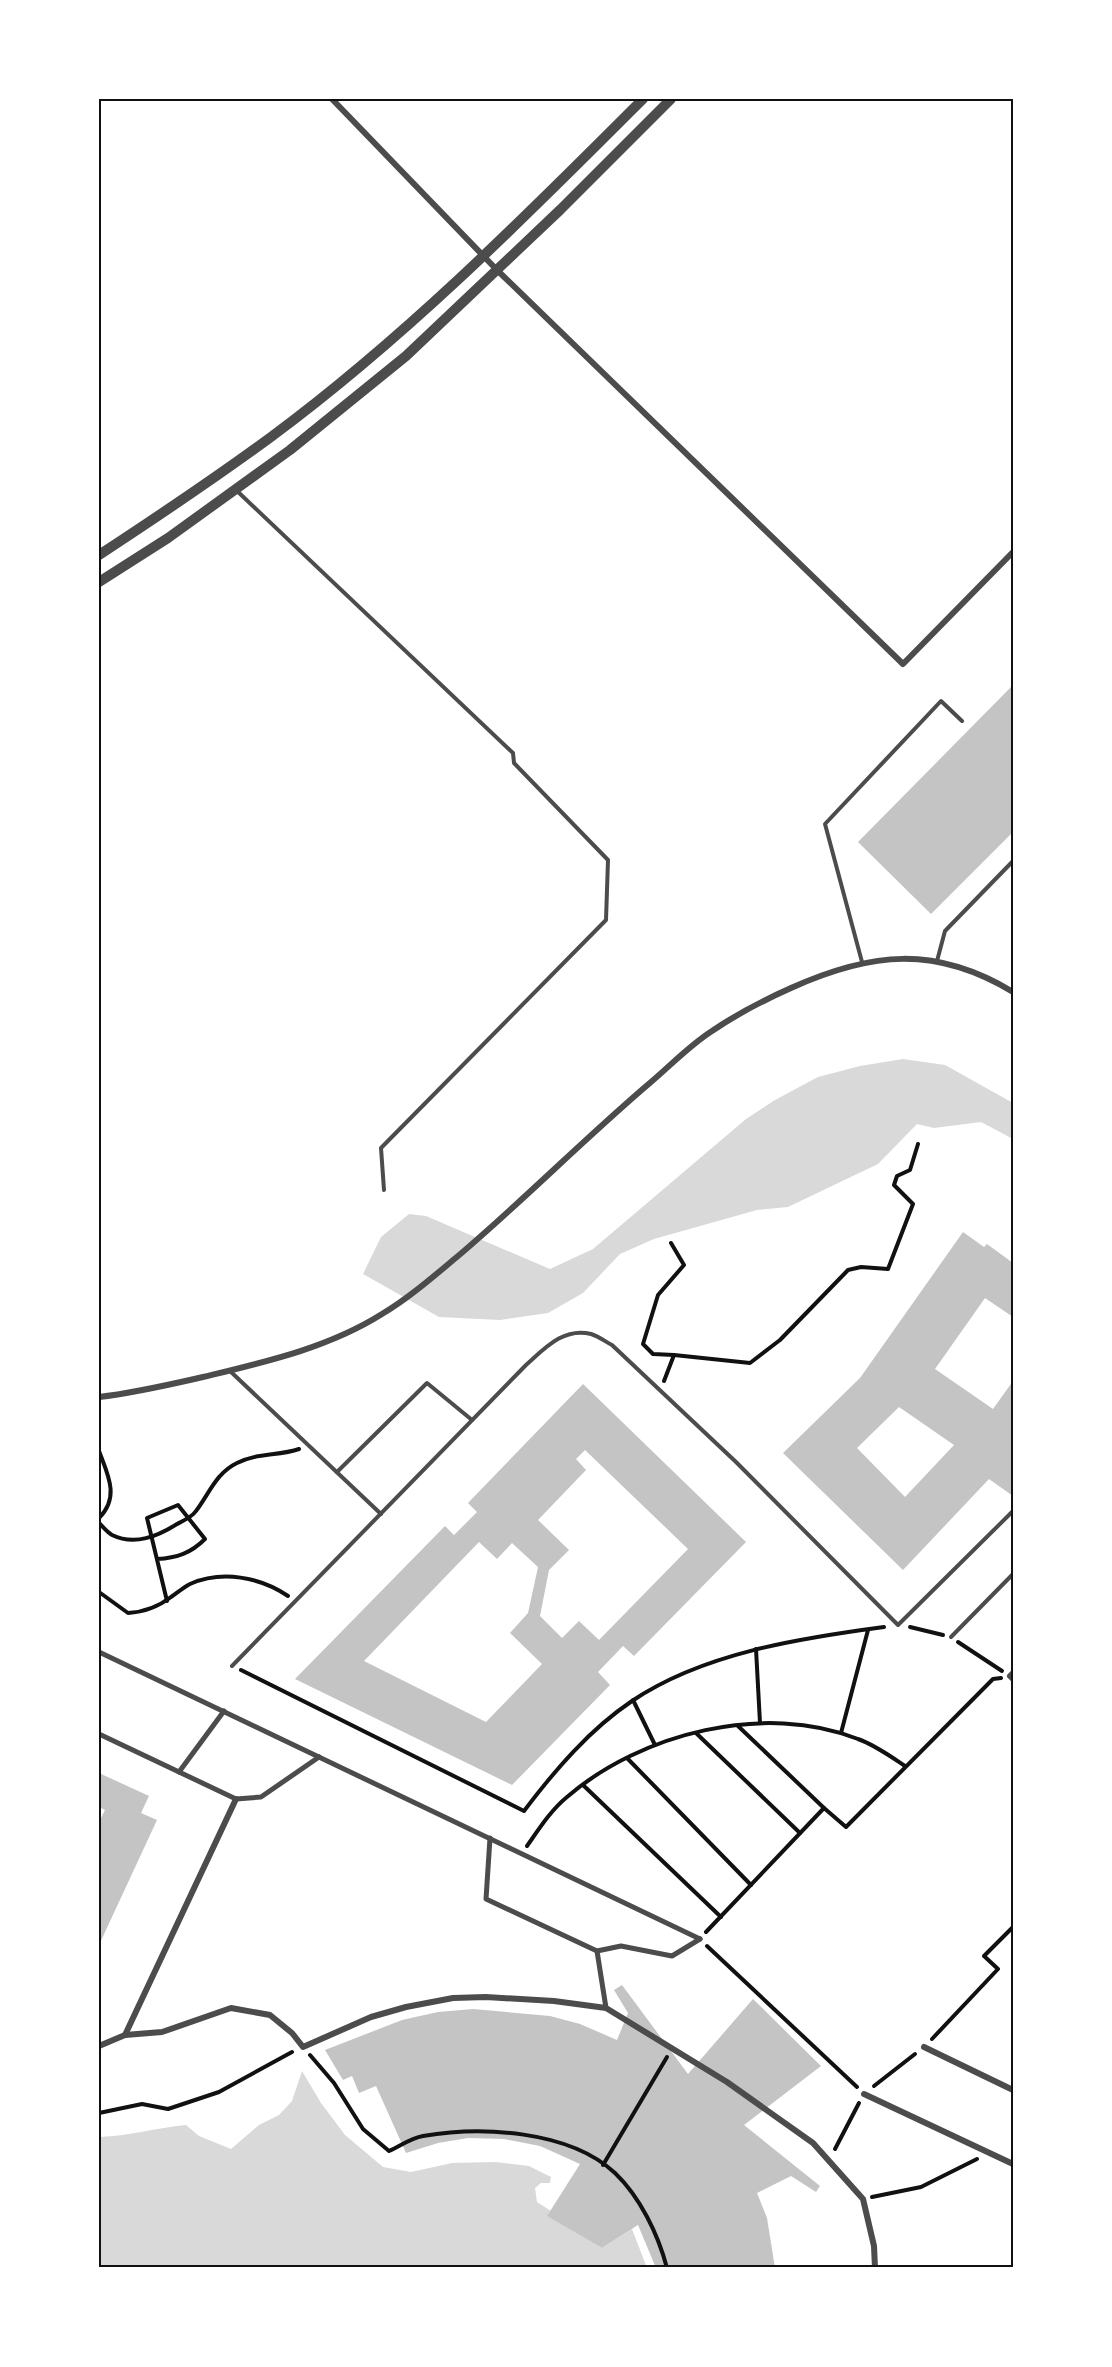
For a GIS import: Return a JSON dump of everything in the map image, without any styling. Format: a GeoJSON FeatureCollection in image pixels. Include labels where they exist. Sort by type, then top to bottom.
{"type":"FeatureCollection","features":[{"type":"Feature","properties":{"kind":"street"},"geometry":{"type":"LineString","coordinates":[[332,99],[497,270],[903,664],[1013,552]]}},
{"type":"Feature","properties":{"kind":"street"},"geometry":{"type":"LineString","coordinates":[[99,555],[176,505],[272,436],[420,314],[484,255],[643,99]]}},
{"type":"Feature","properties":{"kind":"street"},"geometry":{"type":"LineString","coordinates":[[99,582],[168,538],[290,450],[406,356],[671,99]]}},
{"type":"Feature","properties":{"kind":"street"},"geometry":{"type":"LineString","coordinates":[[99,1397],[129,1394],[230,1371],[312,1348],[349,1334],[385,1313],[484,1234],[633,1097],[709,1032],[758,1003],[823,974],[862,962],[898,958],[936,961],[981,976],[1013,992]]}},
{"type":"Feature","properties":{"kind":"street"},"geometry":{"type":"LineString","coordinates":[[99,1652],[700,1939]]}},
{"type":"Feature","properties":{"kind":"street"},"geometry":{"type":"LineString","coordinates":[[179,1772],[224,1712]]}},
{"type":"Feature","properties":{"kind":"street"},"geometry":{"type":"LineString","coordinates":[[99,1734],[236,1799],[261,1797],[319,1757]]}},
{"type":"Feature","properties":{"kind":"street"},"geometry":{"type":"LineString","coordinates":[[125,2035],[236,1799]]}},
{"type":"Feature","properties":{"kind":"street"},"geometry":{"type":"LineString","coordinates":[[490,1838],[486,1899],[597,1951],[621,1946],[672,1956],[700,1939]]}},
{"type":"Feature","properties":{"kind":"street"},"geometry":{"type":"LineString","coordinates":[[597,1951],[606,2008]]}},
{"type":"Feature","properties":{"kind":"street"},"geometry":{"type":"LineString","coordinates":[[99,2046],[125,2035],[162,2032],[231,2008],[270,2015],[292,2033],[303,2047],[371,2018],[406,2007],[453,1998],[486,1997],[606,2008],[727,2082],[813,2143],[863,2199],[874,2246],[875,2268]]}},
{"type":"Feature","properties":{"kind":"street"},"geometry":{"type":"LineString","coordinates":[[924,2047],[1013,2090]]}},
{"type":"Feature","properties":{"kind":"street"},"geometry":{"type":"LineString","coordinates":[[864,2094],[1013,2164]]}},
{"type":"Feature","properties":{"kind":"lane"},"geometry":{"type":"LineString","coordinates":[[236,489],[513,753],[514,763],[608,860],[606,920],[381,1148],[384,1190]]}},
{"type":"Feature","properties":{"kind":"lane"},"geometry":{"type":"LineString","coordinates":[[862,962],[825,824],[941,701],[962,721]]}},
{"type":"Feature","properties":{"kind":"lane"},"geometry":{"type":"LineString","coordinates":[[936,961],[945,931],[1013,861]]}},
{"type":"Feature","properties":{"kind":"lane"},"geometry":{"type":"LineString","coordinates":[[232,1666],[551,1342],[570,1333],[592,1334],[612,1345],[736,1462],[898,1625],[1013,1511]]}},
{"type":"Feature","properties":{"kind":"lane"},"geometry":{"type":"LineString","coordinates":[[230,1371],[381,1514]]}},
{"type":"Feature","properties":{"kind":"lane"},"geometry":{"type":"LineString","coordinates":[[337,1473],[426,1383],[472,1420]]}},
{"type":"Feature","properties":{"kind":"lane"},"geometry":{"type":"LineString","coordinates":[[951,1637],[1013,1574]]}},
{"type":"Feature","properties":{"kind":"path"},"geometry":{"type":"LineString","coordinates":[[671,1243],[684,1265],[658,1295],[643,1344],[653,1354],[750,1363],[780,1340],[848,1270],[861,1267],[888,1269],[913,1204],[894,1185],[897,1176],[910,1170],[918,1144]]}},
{"type":"Feature","properties":{"kind":"path"},"geometry":{"type":"LineString","coordinates":[[660,1390],[674,1355]]}},
{"type":"Feature","properties":{"kind":"path"},"geometry":{"type":"LineString","coordinates":[[99,1523],[112,1535],[138,1541],[165,1532],[195,1513],[218,1477],[236,1463],[258,1456],[282,1454],[299,1449],[305,1442]]}},
{"type":"Feature","properties":{"kind":"path"},"geometry":{"type":"LineString","coordinates":[[99,1451],[111,1484],[108,1509],[99,1518]]}},
{"type":"Feature","properties":{"kind":"path"},"geometry":{"type":"LineString","coordinates":[[157,1560],[183,1555],[205,1539],[178,1505],[147,1518],[151,1536],[157,1560],[167,1600]]}},
{"type":"Feature","properties":{"kind":"path"},"geometry":{"type":"LineString","coordinates":[[99,1592],[128,1613],[144,1612],[190,1584],[217,1577],[247,1578],[275,1587],[295,1601]]}},
{"type":"Feature","properties":{"kind":"path"},"geometry":{"type":"LineString","coordinates":[[232,1666],[524,1811],[573,1751],[603,1723],[633,1700],[675,1678],[756,1649],[898,1625],[951,1637],[1012,1676]]}},
{"type":"Feature","properties":{"kind":"path"},"geometry":{"type":"LineString","coordinates":[[841,1733],[868,1629]]}},
{"type":"Feature","properties":{"kind":"path"},"geometry":{"type":"LineString","coordinates":[[756,1649],[760,1723]]}},
{"type":"Feature","properties":{"kind":"path"},"geometry":{"type":"LineString","coordinates":[[737,1725],[846,1827],[993,1679],[1012,1676]]}},
{"type":"Feature","properties":{"kind":"path"},"geometry":{"type":"LineString","coordinates":[[633,1700],[655,1745]]}},
{"type":"Feature","properties":{"kind":"path"},"geometry":{"type":"LineString","coordinates":[[522,1854],[558,1806],[582,1785],[627,1758],[655,1745],[695,1733],[760,1723],[802,1726],[841,1733],[883,1751],[905,1766]]}},
{"type":"Feature","properties":{"kind":"path"},"geometry":{"type":"LineString","coordinates":[[695,1733],[800,1833]]}},
{"type":"Feature","properties":{"kind":"path"},"geometry":{"type":"LineString","coordinates":[[627,1758],[751,1884]]}},
{"type":"Feature","properties":{"kind":"path"},"geometry":{"type":"LineString","coordinates":[[582,1785],[721,1917]]}},
{"type":"Feature","properties":{"kind":"path"},"geometry":{"type":"LineString","coordinates":[[824,1808],[700,1939],[864,2094]]}},
{"type":"Feature","properties":{"kind":"path"},"geometry":{"type":"LineString","coordinates":[[829,2160],[864,2094],[924,2047],[998,1969],[984,1956],[1013,1927]]}},
{"type":"Feature","properties":{"kind":"path"},"geometry":{"type":"LineString","coordinates":[[99,2114],[142,2104],[168,2109],[219,2092],[271,2062],[303,2047],[334,2083],[363,2129],[389,2151],[420,2136],[472,2132],[531,2135],[577,2149],[613,2171],[629,2188],[651,2227],[667,2268]]}},
{"type":"Feature","properties":{"kind":"path"},"geometry":{"type":"LineString","coordinates":[[603,2165],[672,2048]]}},
{"type":"Feature","properties":{"kind":"path"},"geometry":{"type":"LineString","coordinates":[[863,2199],[921,2187],[989,2152]]}},
{"type":"Feature","properties":{"kind":"shaded area"},"geometry":{"type":"Polygon","coordinates":[[[903,1059],[945,1065],[1013,1103],[1013,1139],[981,1122],[934,1128],[917,1124],[878,1164],[788,1207],[757,1210],[654,1239],[620,1254],[583,1293],[548,1313],[500,1320],[439,1317],[363,1274],[381,1237],[409,1214],[426,1216],[550,1269],[593,1249],[746,1119],[775,1100],[818,1077],[860,1066],[903,1059]]]}},
{"type":"Feature","properties":{"kind":"shaded area"},"geometry":{"type":"Polygon","coordinates":[[[302,2071],[321,2103],[345,2135],[383,2167],[411,2172],[452,2163],[495,2162],[529,2166],[551,2177],[550,2183],[541,2183],[535,2188],[537,2202],[551,2211],[548,2216],[602,2248],[632,2229],[647,2268],[99,2268],[99,2137],[186,2125],[199,2136],[231,2149],[259,2125],[279,2115],[292,2101],[302,2071]]]}},
{"type":"Feature","properties":{"kind":"building"},"geometry":{"type":"Polygon","coordinates":[[[1013,685],[1013,832],[931,914],[858,842],[1013,685]]]}},
{"type":"Feature","properties":{"kind":"building"},"geometry":{"type":"Polygon","coordinates":[[[963,1232],[984,1247],[987,1244],[1013,1263],[1013,1317],[985,1298],[935,1369],[993,1409],[1013,1381],[1013,1496],[989,1479],[903,1570],[783,1453],[860,1378],[963,1232]],[[899,1407],[857,1448],[905,1497],[954,1445],[899,1407]]]}},
{"type":"Feature","properties":{"kind":"building"},"geometry":{"type":"Polygon","coordinates":[[[583,1384],[746,1542],[634,1656],[623,1646],[598,1672],[610,1685],[512,1785],[295,1679],[445,1526],[454,1535],[477,1512],[468,1503],[583,1384]],[[585,1450],[576,1459],[586,1470],[538,1520],[569,1550],[549,1570],[540,1616],[562,1638],[579,1621],[599,1640],[688,1549],[585,1450]],[[479,1542],[364,1661],[486,1722],[542,1664],[510,1633],[528,1613],[538,1567],[512,1543],[497,1559],[479,1542]]]}},
{"type":"Feature","properties":{"kind":"building"},"geometry":{"type":"Polygon","coordinates":[[[99,1773],[149,1796],[141,1813],[157,1820],[99,1945],[99,1822],[105,1810],[99,1807],[99,1773]]]}},
{"type":"Feature","properties":{"kind":"building"},"geometry":{"type":"Polygon","coordinates":[[[622,1985],[688,2074],[753,1999],[821,2066],[744,2125],[820,2186],[816,2192],[791,2176],[757,2193],[767,2218],[775,2268],[656,2268],[638,2225],[602,2248],[547,2216],[580,2164],[540,2146],[504,2139],[468,2138],[438,2143],[406,2153],[376,2086],[359,2093],[352,2076],[343,2080],[325,2050],[402,2020],[438,2012],[473,2009],[550,2016],[580,2024],[617,2040],[628,2013],[614,1990],[622,1985]]]}}]}
